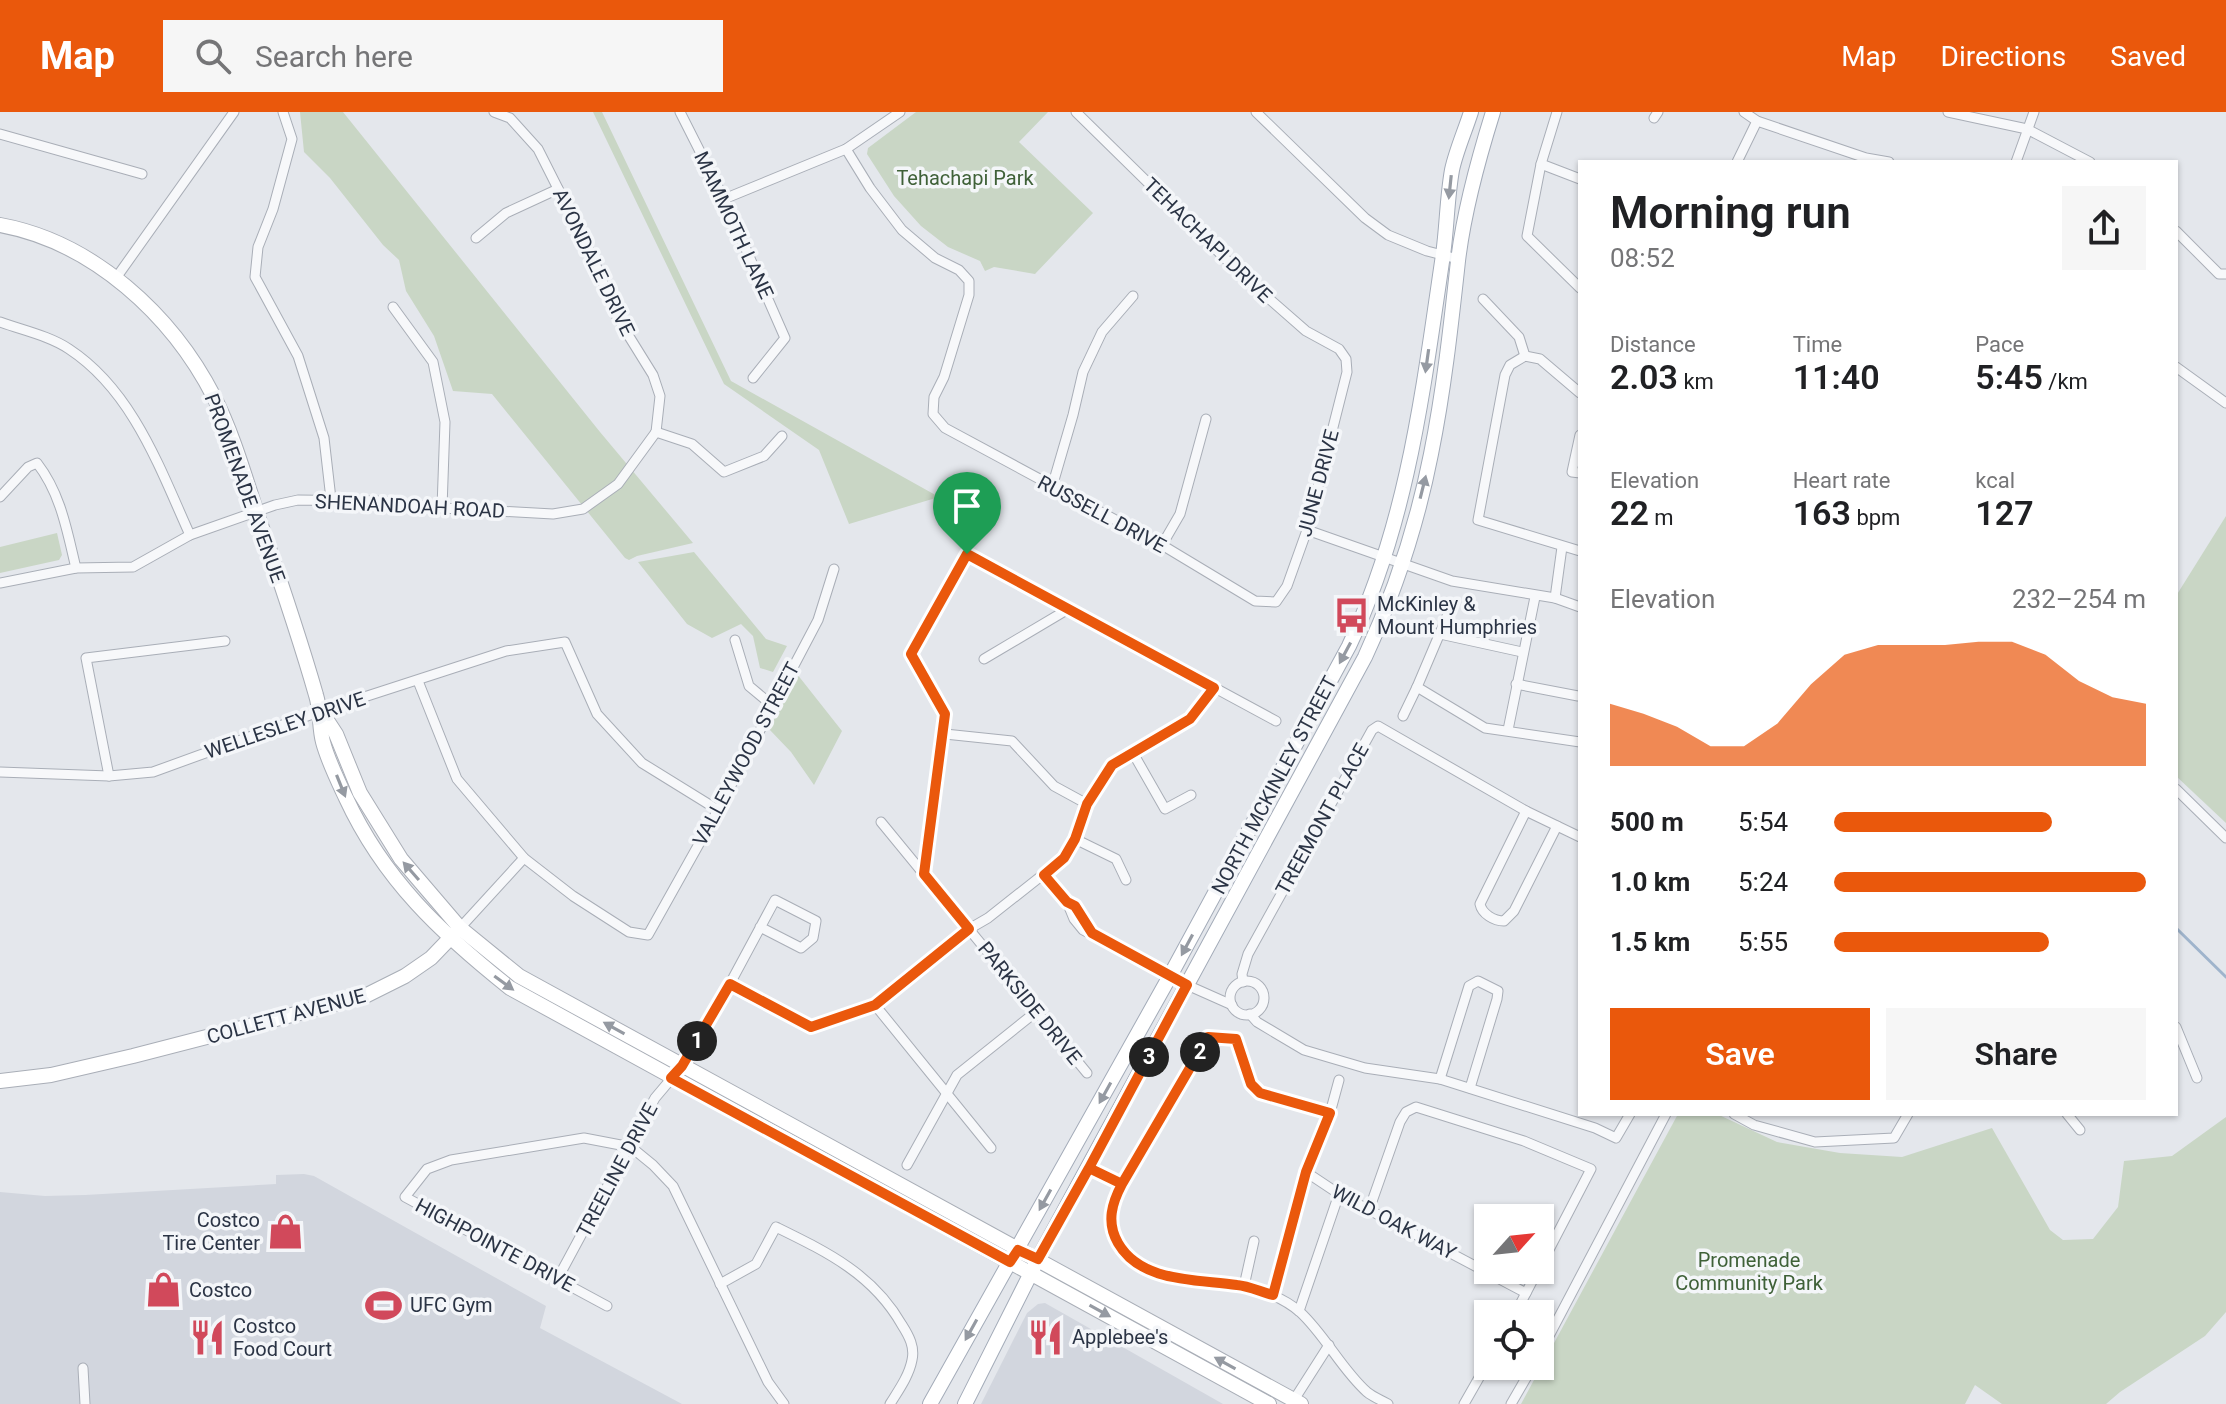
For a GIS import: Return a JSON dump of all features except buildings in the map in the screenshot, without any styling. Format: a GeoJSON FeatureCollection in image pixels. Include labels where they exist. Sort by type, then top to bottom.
{"type":"FeatureCollection","features":[{"type":"Feature","properties":{"kind":"main road","name":"NORTH MCKINLEY STREET"},"geometry":{"type":"LineString","coordinates":[[965,1404],[1035,1266],[1365,657],[1383,618],[1403,562],[1431,454],[1451,257],[1452,168],[1471,112]]}},
{"type":"Feature","properties":{"kind":"main road","name":"NORTH MCKINLEY STREET"},"geometry":{"type":"LineString","coordinates":[[930,1404],[1170,976],[1349,646],[1368,605],[1385,556],[1413,451],[1451,257],[1493,112]]}},
{"type":"Feature","properties":{"kind":"main road","name":"PROMENADE AVENUE"},"geometry":{"type":"LineString","coordinates":[[0,225],[31,232],[67,247],[116,278],[148,307],[201,375],[224,419],[256,512],[321,711],[322,740],[346,800],[387,869],[411,900],[519,976],[1014,1256]]}},
{"type":"Feature","properties":{"kind":"main road","name":"PROMENADE AVENUE"},"geometry":{"type":"LineString","coordinates":[[455,933],[510,988],[671,1078],[1295,1403]]}},
{"type":"Feature","properties":{"kind":"main road","name":"COLLETT AVENUE"},"geometry":{"type":"LineString","coordinates":[[0,1081],[51,1075],[105,1063],[365,996],[405,976],[431,958],[455,933]]}},
{"type":"Feature","properties":{"kind":"main road","name":"PROMENADE AVENUE"},"geometry":{"type":"LineString","coordinates":[[1035,1266],[1269,1404]]}},
{"type":"Feature","properties":{"kind":"street"},"geometry":{"type":"LineString","coordinates":[[116,278],[234,112]]}},
{"type":"Feature","properties":{"kind":"street"},"geometry":{"type":"LineString","coordinates":[[283,112],[292,139],[273,209],[258,247],[255,277],[298,356],[324,438],[331,499]]}},
{"type":"Feature","properties":{"kind":"street","name":"AVONDALE DRIVE"},"geometry":{"type":"LineString","coordinates":[[494,112],[510,118],[538,149],[592,256],[617,317],[653,375],[660,396],[656,432]]}},
{"type":"Feature","properties":{"kind":"street","name":"MAMMOTH LANE"},"geometry":{"type":"LineString","coordinates":[[680,112],[724,199],[785,338],[753,378]]}},
{"type":"Feature","properties":{"kind":"street"},"geometry":{"type":"LineString","coordinates":[[724,199],[846,149],[900,112]]}},
{"type":"Feature","properties":{"kind":"street","name":"TEHACHAPI DRIVE"},"geometry":{"type":"LineString","coordinates":[[1076,112],[1242,275],[1306,331],[1339,349],[1346,359]]}},
{"type":"Feature","properties":{"kind":"street"},"geometry":{"type":"LineString","coordinates":[[1256,112],[1365,218],[1388,235],[1451,257]]}},
{"type":"Feature","properties":{"kind":"street"},"geometry":{"type":"LineString","coordinates":[[1557,112],[1541,164],[1527,236],[1578,286]]}},
{"type":"Feature","properties":{"kind":"street"},"geometry":{"type":"LineString","coordinates":[[1744,112],[1757,121],[1878,160]]}},
{"type":"Feature","properties":{"kind":"street"},"geometry":{"type":"LineString","coordinates":[[1948,112],[2027,129],[2086,160]]}},
{"type":"Feature","properties":{"kind":"street"},"geometry":{"type":"LineString","coordinates":[[2017,160],[2034,112]]}},
{"type":"Feature","properties":{"kind":"street"},"geometry":{"type":"LineString","coordinates":[[1738,160],[1757,121]]}},
{"type":"Feature","properties":{"kind":"street"},"geometry":{"type":"LineString","coordinates":[[0,134],[142,174]]}},
{"type":"Feature","properties":{"kind":"street","name":"RUSSELL DRIVE"},"geometry":{"type":"LineString","coordinates":[[846,149],[870,188],[902,230],[935,258],[959,270],[969,281],[969,295],[944,377],[934,397],[933,414],[945,428],[1162,545],[1255,601],[1276,602]]}},
{"type":"Feature","properties":{"kind":"street"},"geometry":{"type":"LineString","coordinates":[[1541,164],[1578,178]]}},
{"type":"Feature","properties":{"kind":"street"},"geometry":{"type":"LineString","coordinates":[[476,238],[506,213],[558,189]]}},
{"type":"Feature","properties":{"kind":"street"},"geometry":{"type":"LineString","coordinates":[[2178,233],[2219,274],[2226,274]]}},
{"type":"Feature","properties":{"kind":"street"},"geometry":{"type":"LineString","coordinates":[[1052,487],[1083,372],[1102,332],[1133,296]]}},
{"type":"Feature","properties":{"kind":"street"},"geometry":{"type":"LineString","coordinates":[[1483,299],[1519,337],[1525,356]]}},
{"type":"Feature","properties":{"kind":"street"},"geometry":{"type":"LineString","coordinates":[[393,307],[433,362],[445,422],[442,508]]}},
{"type":"Feature","properties":{"kind":"street"},"geometry":{"type":"LineString","coordinates":[[0,322],[68,348],[131,411],[190,535]]}},
{"type":"Feature","properties":{"kind":"street"},"geometry":{"type":"LineString","coordinates":[[1578,391],[1548,364],[1534,356],[1525,356],[1510,365],[1505,375],[1478,520],[1578,551]]}},
{"type":"Feature","properties":{"kind":"street","name":"JUNE DRIVE"},"geometry":{"type":"LineString","coordinates":[[1276,602],[1287,586],[1307,530],[1347,372],[1346,359]]}},
{"type":"Feature","properties":{"kind":"street"},"geometry":{"type":"LineString","coordinates":[[2178,368],[2226,403]]}},
{"type":"Feature","properties":{"kind":"street"},"geometry":{"type":"LineString","coordinates":[[1162,545],[1180,514],[1206,419]]}},
{"type":"Feature","properties":{"kind":"street"},"geometry":{"type":"LineString","coordinates":[[656,432],[692,444],[724,472],[764,456],[782,436]]}},
{"type":"Feature","properties":{"kind":"street","name":"SHENANDOAH ROAD"},"geometry":{"type":"LineString","coordinates":[[0,583],[76,568],[133,567],[190,535],[298,500],[331,499],[553,514],[583,509],[618,484],[656,432]]}},
{"type":"Feature","properties":{"kind":"street"},"geometry":{"type":"LineString","coordinates":[[1578,444],[1572,472],[1578,473]]}},
{"type":"Feature","properties":{"kind":"street"},"geometry":{"type":"LineString","coordinates":[[0,497],[28,467],[37,463],[50,481],[61,506],[76,568]]}},
{"type":"Feature","properties":{"kind":"street"},"geometry":{"type":"LineString","coordinates":[[1307,530],[1452,581],[1555,598],[1578,606]]}},
{"type":"Feature","properties":{"kind":"street"},"geometry":{"type":"LineString","coordinates":[[1555,598],[1562,547]]}},
{"type":"Feature","properties":{"kind":"street"},"geometry":{"type":"LineString","coordinates":[[924,874],[945,734],[945,714],[911,654],[967,554],[1276,721]]}},
{"type":"Feature","properties":{"kind":"street","name":"VALLEYWOOD STREET"},"geometry":{"type":"LineString","coordinates":[[524,858],[573,896],[629,932],[648,935],[818,620],[834,569]]}},
{"type":"Feature","properties":{"kind":"street"},"geometry":{"type":"LineString","coordinates":[[1508,730],[1535,597]]}},
{"type":"Feature","properties":{"kind":"street"},"geometry":{"type":"LineString","coordinates":[[1403,716],[1451,607]]}},
{"type":"Feature","properties":{"kind":"street"},"geometry":{"type":"LineString","coordinates":[[984,659],[1070,608]]}},
{"type":"Feature","properties":{"kind":"street"},"geometry":{"type":"LineString","coordinates":[[1440,634],[1522,652]]}},
{"type":"Feature","properties":{"kind":"street"},"geometry":{"type":"LineString","coordinates":[[735,640],[749,686],[773,706]]}},
{"type":"Feature","properties":{"kind":"street"},"geometry":{"type":"LineString","coordinates":[[109,776],[86,658],[225,641]]}},
{"type":"Feature","properties":{"kind":"street","name":"WELLESLEY DRIVE"},"geometry":{"type":"LineString","coordinates":[[0,772],[109,776],[153,772],[321,711],[506,651],[565,642],[597,714],[642,763],[718,810]]}},
{"type":"Feature","properties":{"kind":"street"},"geometry":{"type":"LineString","coordinates":[[418,681],[457,779],[524,858]]}},
{"type":"Feature","properties":{"kind":"street"},"geometry":{"type":"LineString","coordinates":[[1516,684],[1578,696]]}},
{"type":"Feature","properties":{"kind":"street"},"geometry":{"type":"LineString","coordinates":[[1417,687],[1485,728],[1578,742]]}},
{"type":"Feature","properties":{"kind":"street"},"geometry":{"type":"LineString","coordinates":[[730,984],[811,1027],[875,1005],[1064,858],[1075,839],[1087,804],[1112,765],[1190,719],[1214,688]]}},
{"type":"Feature","properties":{"kind":"street","name":"TREEMONT PLACE"},"geometry":{"type":"LineString","coordinates":[[1243,982],[1248,954],[1372,730],[1378,726],[1526,811]]}},
{"type":"Feature","properties":{"kind":"street"},"geometry":{"type":"LineString","coordinates":[[945,734],[1012,741],[1054,786],[1087,804]]}},
{"type":"Feature","properties":{"kind":"street"},"geometry":{"type":"LineString","coordinates":[[1133,753],[1165,809],[1191,795]]}},
{"type":"Feature","properties":{"kind":"street"},"geometry":{"type":"LineString","coordinates":[[2178,791],[2226,838]]}},
{"type":"Feature","properties":{"kind":"street"},"geometry":{"type":"LineString","coordinates":[[1557,826],[1514,911],[1504,921],[1487,915],[1480,904],[1526,811],[1578,836]]}},
{"type":"Feature","properties":{"kind":"street","name":"PARKSIDE DRIVE"},"geometry":{"type":"LineString","coordinates":[[881,822],[1087,1073]]}},
{"type":"Feature","properties":{"kind":"street"},"geometry":{"type":"LineString","coordinates":[[1075,839],[1116,859],[1126,880]]}},
{"type":"Feature","properties":{"kind":"street","name":"COLLETT AVENUE"},"geometry":{"type":"LineString","coordinates":[[455,933],[524,858]]}},
{"type":"Feature","properties":{"kind":"street"},"geometry":{"type":"LineString","coordinates":[[1044,875],[1067,902],[1083,930],[1232,1005],[1240,1013],[1250,1014],[1263,1005],[1264,995],[1254,982],[1243,982],[1237,984],[1231,993],[1232,1005]]}},
{"type":"Feature","properties":{"kind":"street","name":"TREELINE DRIVE"},"geometry":{"type":"LineString","coordinates":[[558,1278],[655,1098],[682,1066],[775,900],[816,921],[813,938],[801,948],[760,927]]}},
{"type":"Feature","properties":{"kind":"street"},"geometry":{"type":"LineString","coordinates":[[1440,1079],[1469,986],[1478,981],[1498,991],[1470,1088]]}},
{"type":"Feature","properties":{"kind":"street"},"geometry":{"type":"LineString","coordinates":[[875,1005],[991,1148]]}},
{"type":"Feature","properties":{"kind":"street"},"geometry":{"type":"LineString","coordinates":[[907,1165],[957,1075],[1037,1011]]}},
{"type":"Feature","properties":{"kind":"street"},"geometry":{"type":"LineString","coordinates":[[1250,1014],[1257,1022],[1304,1050],[1365,1068],[1440,1079],[1595,1128],[1616,1138],[1629,1116]]}},
{"type":"Feature","properties":{"kind":"street"},"geometry":{"type":"LineString","coordinates":[[2178,1032],[2197,1078]]}},
{"type":"Feature","properties":{"kind":"street"},"geometry":{"type":"LineString","coordinates":[[1330,1113],[1260,1093],[1251,1084],[1236,1039],[1208,1037],[1113,1201],[1112,1226],[1116,1240],[1133,1261],[1153,1272],[1244,1286],[1273,1295],[1299,1311],[1367,1392],[1388,1404]]}},
{"type":"Feature","properties":{"kind":"street"},"geometry":{"type":"LineString","coordinates":[[1273,1295],[1306,1172],[1330,1113],[1339,1080]]}},
{"type":"Feature","properties":{"kind":"street"},"geometry":{"type":"LineString","coordinates":[[1369,1210],[1400,1122],[1406,1112],[1416,1107],[1524,1141],[1591,1169],[1554,1239]]}},
{"type":"Feature","properties":{"kind":"street"},"geometry":{"type":"LineString","coordinates":[[1554,1326],[1665,1116]]}},
{"type":"Feature","properties":{"kind":"street"},"geometry":{"type":"LineString","coordinates":[[1738,1116],[1754,1125],[1815,1142],[1891,1139],[1907,1116]]}},
{"type":"Feature","properties":{"kind":"street"},"geometry":{"type":"LineString","coordinates":[[2069,1116],[2080,1130]]}},
{"type":"Feature","properties":{"kind":"street","name":"HIGHPOINTE DRIVE"},"geometry":{"type":"LineString","coordinates":[[607,1306],[405,1197],[427,1169],[451,1160],[584,1138],[631,1147]]}},
{"type":"Feature","properties":{"kind":"street"},"geometry":{"type":"LineString","coordinates":[[631,1147],[673,1186],[768,1382],[784,1404]]}},
{"type":"Feature","properties":{"kind":"street"},"geometry":{"type":"LineString","coordinates":[[1089,1168],[1122,1184]]}},
{"type":"Feature","properties":{"kind":"street","name":"WILD OAK WAY"},"geometry":{"type":"LineString","coordinates":[[1306,1172],[1339,1194],[1526,1293]]}},
{"type":"Feature","properties":{"kind":"street"},"geometry":{"type":"LineString","coordinates":[[1299,1311],[1339,1194]]}},
{"type":"Feature","properties":{"kind":"street"},"geometry":{"type":"LineString","coordinates":[[720,1284],[756,1264],[776,1227],[866,1279],[891,1306],[911,1340],[913,1358],[890,1404]]}},
{"type":"Feature","properties":{"kind":"street"},"geometry":{"type":"LineString","coordinates":[[1244,1286],[1254,1241]]}},
{"type":"Feature","properties":{"kind":"street"},"geometry":{"type":"LineString","coordinates":[[1522,1300],[1531,1284]]}},
{"type":"Feature","properties":{"kind":"street"},"geometry":{"type":"LineString","coordinates":[[1295,1403],[1329,1345]]}},
{"type":"Feature","properties":{"kind":"street"},"geometry":{"type":"LineString","coordinates":[[83,1368],[85,1404]]}},
{"type":"Feature","properties":{"kind":"street"},"geometry":{"type":"LineString","coordinates":[[1464,1404],[1478,1380]]}},
{"type":"Feature","properties":{"kind":"street"},"geometry":{"type":"LineString","coordinates":[[1511,1404],[1525,1380]]}},
{"type":"Feature","properties":{"kind":"shaded area"},"geometry":{"type":"Polygon","coordinates":[[[276,1175],[314,1176],[546,1306],[540,1328],[682,1404],[0,1404],[0,1192],[45,1196],[85,1195],[276,1184],[276,1175]]]}},
{"type":"Feature","properties":{"kind":"shaded area"},"geometry":{"type":"Polygon","coordinates":[[[1045,1303],[1223,1404],[981,1404],[1027,1313],[1038,1304],[1045,1303]]]}},
{"type":"Feature","properties":{"kind":"green space"},"geometry":{"type":"Polygon","coordinates":[[[300,112],[343,112],[693,543],[629,560],[625,558],[492,394],[453,391],[434,336],[406,291],[399,260],[304,152],[300,112]]]}},
{"type":"Feature","properties":{"kind":"green space"},"geometry":{"type":"Polygon","coordinates":[[[593,112],[602,112],[731,381],[939,497],[849,524],[819,450],[724,384],[593,112]]]}},
{"type":"Feature","properties":{"kind":"green space","name":"Tehachapi Park"},"geometry":{"type":"Polygon","coordinates":[[[916,112],[1048,112],[1019,142],[1093,213],[1035,274],[994,267],[985,271],[980,261],[948,247],[921,226],[894,196],[867,154],[868,148],[916,112]]]}},
{"type":"Feature","properties":{"kind":"green space"},"geometry":{"type":"Polygon","coordinates":[[[2226,516],[2226,823],[2178,778],[2178,593],[2226,516]]]}},
{"type":"Feature","properties":{"kind":"green space"},"geometry":{"type":"Polygon","coordinates":[[[57,533],[62,555],[59,560],[0,573],[0,547],[57,533]]]}},
{"type":"Feature","properties":{"kind":"green space"},"geometry":{"type":"Polygon","coordinates":[[[694,552],[766,639],[787,646],[773,672],[760,668],[753,636],[741,624],[712,638],[687,624],[638,562],[694,552]]]}},
{"type":"Feature","properties":{"kind":"green space"},"geometry":{"type":"Polygon","coordinates":[[[797,674],[842,731],[814,785],[791,752],[769,729],[797,674]]]}},
{"type":"Feature","properties":{"kind":"green space","name":"Promenade Community Park"},"geometry":{"type":"Polygon","coordinates":[[[1677,1116],[1721,1116],[1777,1142],[1840,1153],[1902,1157],[1992,1128],[2050,1230],[2063,1240],[2093,1239],[2118,1207],[2124,1161],[2172,1156],[2226,1117],[2226,1312],[2205,1336],[2106,1404],[2002,1404],[1975,1385],[1965,1404],[1521,1404],[1534,1380],[1554,1380],[1554,1343],[1677,1116]]]}},
{"type":"Feature","properties":{"kind":"waterway"},"geometry":{"type":"LineString","coordinates":[[2178,930],[2226,977]]}},
{"type":"Feature","properties":{"kind":"place","name":"McKinley & Mount Humphries"},"geometry":{"type":"Point","coordinates":[1351,615]}},
{"type":"Feature","properties":{"kind":"place","name":"Costco Tire Center"},"geometry":{"type":"Point","coordinates":[286,1231]}},
{"type":"Feature","properties":{"kind":"place","name":"Costco"},"geometry":{"type":"Point","coordinates":[163,1290]}},
{"type":"Feature","properties":{"kind":"place","name":"UFC Gym"},"geometry":{"type":"Point","coordinates":[384,1305]}},
{"type":"Feature","properties":{"kind":"place","name":"Costco Food Court"},"geometry":{"type":"Point","coordinates":[207,1337]}},
{"type":"Feature","properties":{"kind":"place","name":"Applebee's"},"geometry":{"type":"Point","coordinates":[1046,1337]}},
{"type":"Feature","properties":{"kind":"route"},"geometry":{"type":"LineString","coordinates":[[967,554],[911,654],[945,714],[945,734],[924,874],[969,929],[875,1005],[811,1027],[730,984],[704,1032],[671,1078],[1010,1262],[1018,1250],[1038,1259],[1089,1168],[1122,1184],[1208,1037],[1236,1039],[1251,1084],[1260,1093],[1330,1113],[1306,1172],[1273,1295],[1238,1285],[1153,1272],[1133,1261],[1116,1240],[1111,1215],[1113,1201],[1122,1184],[1098,1172],[1089,1168],[1187,985],[1092,933],[1075,906],[1067,902],[1044,875],[1064,858],[1075,839],[1087,804],[1112,765],[1190,719],[1214,688],[967,554]]}}]}
